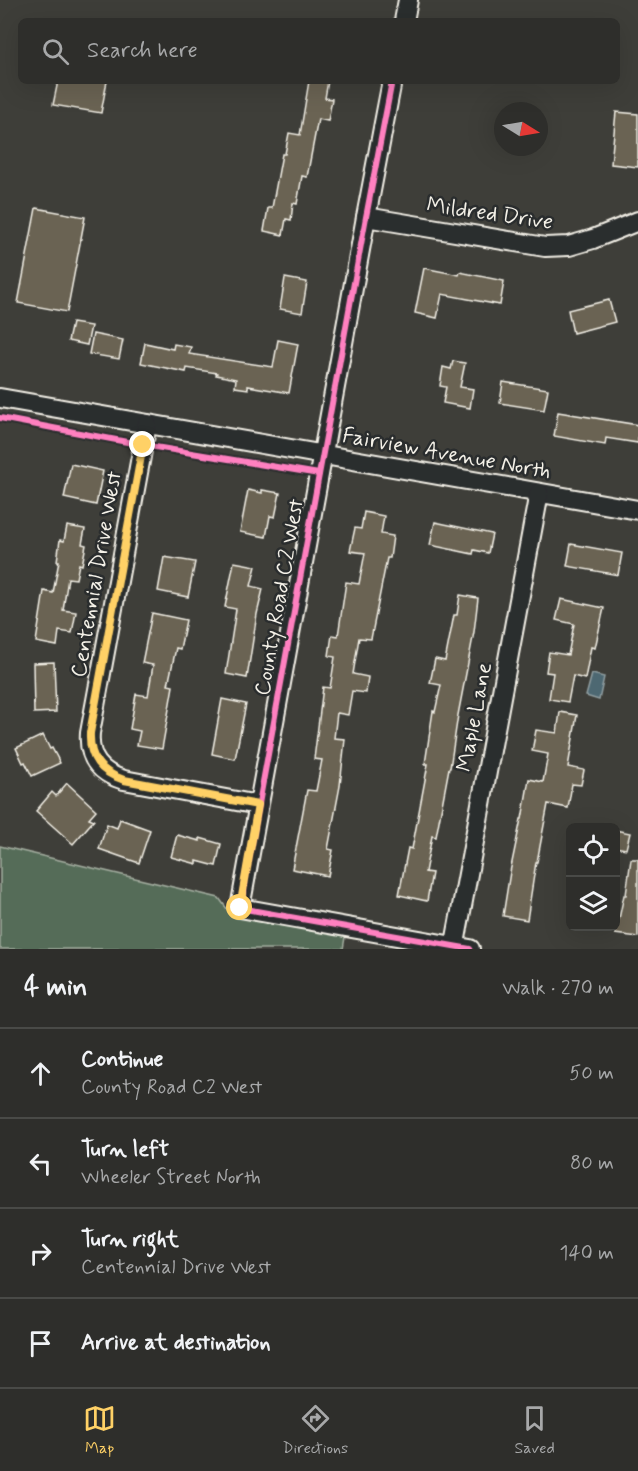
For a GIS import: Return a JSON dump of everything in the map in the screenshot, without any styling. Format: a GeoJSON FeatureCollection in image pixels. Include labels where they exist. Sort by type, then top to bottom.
{"type":"FeatureCollection","features":[{"type":"Feature","properties":{"kind":"street"},"geometry":{"type":"LineString","coordinates":[[405,18],[408,0]]}},
{"type":"Feature","properties":{"kind":"street","name":"County Road C2 West"},"geometry":{"type":"LineString","coordinates":[[392,84],[240,908],[460,948]]}},
{"type":"Feature","properties":{"kind":"street","name":"Mildred Drive"},"geometry":{"type":"LineString","coordinates":[[366,217],[545,247],[568,246],[638,221]]}},
{"type":"Feature","properties":{"kind":"street","name":"Fairview Avenue North"},"geometry":{"type":"LineString","coordinates":[[0,398],[638,510]]}},
{"type":"Feature","properties":{"kind":"street","name":"Centennial Drive West"},"geometry":{"type":"LineString","coordinates":[[147,424],[90,733],[91,751],[103,770],[112,777],[258,805]]}},
{"type":"Feature","properties":{"kind":"street","name":"Maple Lane"},"geometry":{"type":"LineString","coordinates":[[460,948],[539,493]]}},
{"type":"Feature","properties":{"kind":"green space"},"geometry":{"type":"Polygon","coordinates":[[[0,846],[219,898],[230,913],[345,937],[343,949],[0,949],[0,846]]]}},
{"type":"Feature","properties":{"kind":"water"},"geometry":{"type":"Polygon","coordinates":[[[592,674],[604,677],[599,700],[586,696],[592,674]]]}},
{"type":"Feature","properties":{"kind":"building"},"geometry":{"type":"Polygon","coordinates":[[[57,84],[106,84],[101,113],[53,105],[57,84]]]}},
{"type":"Feature","properties":{"kind":"building"},"geometry":{"type":"Polygon","coordinates":[[[308,84],[327,84],[325,98],[332,99],[328,121],[318,119],[307,177],[302,176],[297,204],[293,203],[291,220],[286,219],[283,235],[264,231],[268,208],[272,208],[282,154],[285,154],[289,133],[300,135],[308,84]]]}},
{"type":"Feature","properties":{"kind":"building"},"geometry":{"type":"Polygon","coordinates":[[[616,112],[638,114],[638,167],[611,164],[616,112]]]}},
{"type":"Feature","properties":{"kind":"building"},"geometry":{"type":"Polygon","coordinates":[[[36,208],[85,217],[67,312],[18,303],[36,208]]]}},
{"type":"Feature","properties":{"kind":"building"},"geometry":{"type":"Polygon","coordinates":[[[424,268],[459,275],[460,272],[504,281],[500,305],[442,294],[437,318],[415,313],[424,268]]]}},
{"type":"Feature","properties":{"kind":"building"},"geometry":{"type":"Polygon","coordinates":[[[285,278],[307,282],[302,313],[280,309],[285,278]]]}},
{"type":"Feature","properties":{"kind":"building"},"geometry":{"type":"Polygon","coordinates":[[[609,300],[615,322],[573,333],[568,310],[609,300]]]}},
{"type":"Feature","properties":{"kind":"building"},"geometry":{"type":"Polygon","coordinates":[[[72,323],[91,326],[87,345],[68,341],[72,323]]]}},
{"type":"Feature","properties":{"kind":"building"},"geometry":{"type":"Polygon","coordinates":[[[93,334],[123,340],[119,359],[89,354],[93,334]]]}},
{"type":"Feature","properties":{"kind":"building"},"geometry":{"type":"Polygon","coordinates":[[[278,340],[298,344],[289,393],[248,386],[248,389],[235,387],[236,379],[216,375],[217,373],[187,368],[186,372],[141,363],[145,343],[173,349],[174,344],[191,347],[189,354],[273,367],[278,340]]]}},
{"type":"Feature","properties":{"kind":"building"},"geometry":{"type":"Polygon","coordinates":[[[453,361],[465,363],[460,387],[473,389],[470,408],[443,403],[446,387],[440,386],[443,367],[451,369],[453,361]]]}},
{"type":"Feature","properties":{"kind":"building"},"geometry":{"type":"Polygon","coordinates":[[[503,382],[548,389],[544,410],[500,403],[503,382]]]}},
{"type":"Feature","properties":{"kind":"building"},"geometry":{"type":"Polygon","coordinates":[[[558,412],[638,425],[638,443],[606,438],[605,445],[554,436],[558,412]]]}},
{"type":"Feature","properties":{"kind":"building"},"geometry":{"type":"Polygon","coordinates":[[[71,464],[103,471],[96,505],[64,498],[71,464]]]}},
{"type":"Feature","properties":{"kind":"building"},"geometry":{"type":"Polygon","coordinates":[[[248,490],[280,493],[275,517],[270,516],[266,537],[240,532],[248,490]]]}},
{"type":"Feature","properties":{"kind":"building"},"geometry":{"type":"Polygon","coordinates":[[[364,512],[384,516],[381,534],[393,536],[371,639],[359,638],[353,674],[368,677],[366,693],[352,691],[348,715],[337,713],[334,738],[345,739],[340,786],[328,849],[333,850],[328,876],[292,869],[307,790],[316,791],[322,760],[314,759],[323,687],[330,688],[335,657],[329,656],[332,635],[338,636],[346,582],[359,584],[365,553],[350,551],[355,528],[361,529],[364,512]]]}},
{"type":"Feature","properties":{"kind":"building"},"geometry":{"type":"Polygon","coordinates":[[[435,522],[492,534],[488,553],[474,550],[473,554],[430,545],[435,522]]]}},
{"type":"Feature","properties":{"kind":"building"},"geometry":{"type":"Polygon","coordinates":[[[67,526],[85,529],[82,544],[86,545],[82,565],[79,564],[76,579],[68,578],[63,610],[76,612],[72,633],[59,631],[57,646],[36,642],[44,591],[53,593],[60,540],[64,541],[67,526]]]}},
{"type":"Feature","properties":{"kind":"building"},"geometry":{"type":"Polygon","coordinates":[[[571,544],[622,553],[618,575],[567,566],[571,544]]]}},
{"type":"Feature","properties":{"kind":"building"},"geometry":{"type":"Polygon","coordinates":[[[164,557],[195,562],[188,597],[158,591],[164,557]]]}},
{"type":"Feature","properties":{"kind":"building"},"geometry":{"type":"Polygon","coordinates":[[[234,562],[256,566],[251,586],[263,589],[247,678],[226,674],[236,609],[225,607],[234,562]]]}},
{"type":"Feature","properties":{"kind":"building"},"geometry":{"type":"Polygon","coordinates":[[[460,595],[478,598],[450,768],[436,837],[432,836],[425,872],[432,873],[427,901],[399,895],[408,848],[412,849],[428,764],[425,764],[433,711],[435,712],[441,685],[430,683],[435,659],[445,661],[460,595]]]}},
{"type":"Feature","properties":{"kind":"building"},"geometry":{"type":"Polygon","coordinates":[[[561,599],[604,608],[595,648],[591,647],[585,679],[573,676],[568,702],[549,699],[553,673],[546,672],[549,652],[568,655],[574,624],[556,620],[561,599]]]}},
{"type":"Feature","properties":{"kind":"building"},"geometry":{"type":"Polygon","coordinates":[[[152,613],[186,620],[180,649],[176,648],[168,685],[173,686],[162,749],[137,745],[140,731],[130,729],[136,694],[148,696],[153,665],[142,663],[152,613]]]}},
{"type":"Feature","properties":{"kind":"building"},"geometry":{"type":"Polygon","coordinates":[[[54,662],[56,712],[34,713],[33,663],[54,662]]]}},
{"type":"Feature","properties":{"kind":"building"},"geometry":{"type":"Polygon","coordinates":[[[222,699],[246,704],[235,759],[212,754],[222,699]]]}},
{"type":"Feature","properties":{"kind":"building"},"geometry":{"type":"Polygon","coordinates":[[[560,712],[577,715],[568,767],[584,770],[581,785],[572,784],[568,808],[548,804],[527,920],[503,916],[529,779],[543,782],[548,754],[532,751],[536,730],[557,733],[560,712]]]}},
{"type":"Feature","properties":{"kind":"building"},"geometry":{"type":"Polygon","coordinates":[[[43,735],[60,763],[32,776],[16,748],[43,735]]]}},
{"type":"Feature","properties":{"kind":"building"},"geometry":{"type":"Polygon","coordinates":[[[67,783],[96,810],[89,818],[94,820],[73,844],[36,811],[52,792],[56,796],[67,783]]]}},
{"type":"Feature","properties":{"kind":"building"},"geometry":{"type":"Polygon","coordinates":[[[120,819],[150,830],[139,863],[99,849],[107,824],[117,828],[120,819]]]}},
{"type":"Feature","properties":{"kind":"building"},"geometry":{"type":"Polygon","coordinates":[[[620,831],[630,833],[626,849],[620,848],[620,831]]]}},
{"type":"Feature","properties":{"kind":"building"},"geometry":{"type":"Polygon","coordinates":[[[177,835],[221,844],[216,866],[171,857],[177,835]]]}},
{"type":"Feature","properties":{"kind":"building"},"geometry":{"type":"Polygon","coordinates":[[[631,859],[638,859],[638,937],[615,934],[615,931],[620,931],[620,914],[624,895],[626,895],[631,859]]]}},
{"type":"Feature","properties":{"kind":"cycle path"},"geometry":{"type":"LineString","coordinates":[[391,84],[240,908],[470,949]]}},
{"type":"Feature","properties":{"kind":"cycle path"},"geometry":{"type":"LineString","coordinates":[[0,418],[143,445],[319,474]]}},
{"type":"Feature","properties":{"kind":"route"},"geometry":{"type":"LineString","coordinates":[[143,445],[90,733],[91,751],[103,770],[112,777],[258,805],[240,908]]}}]}
